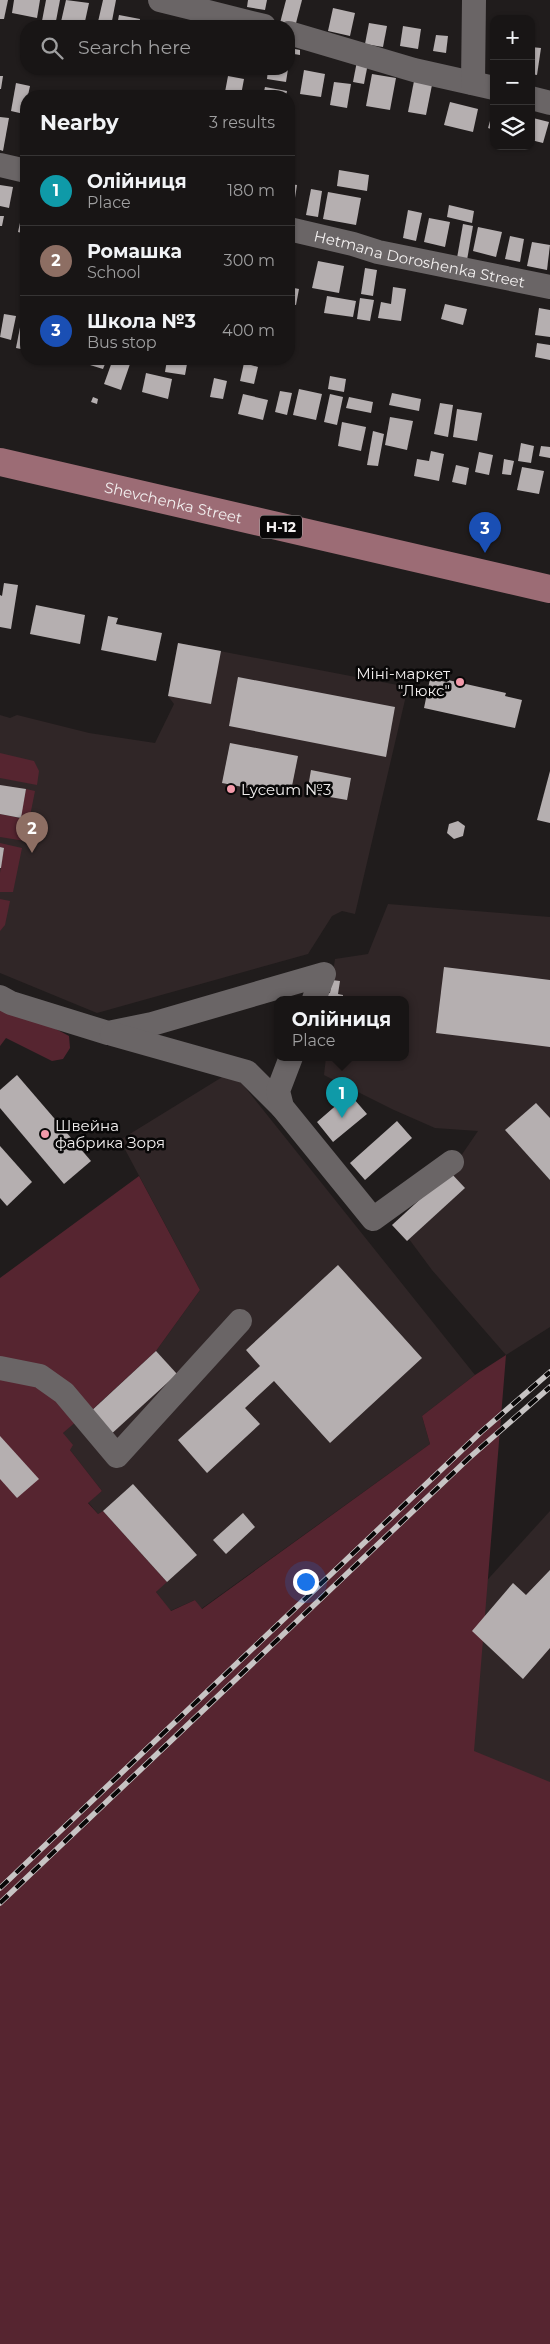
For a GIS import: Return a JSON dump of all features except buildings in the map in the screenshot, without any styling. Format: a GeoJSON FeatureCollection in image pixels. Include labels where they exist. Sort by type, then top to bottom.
{"type":"FeatureCollection","features":[{"type":"Feature","properties":{"kind":"main road","name":"Shevchenka Street"},"geometry":{"type":"LineString","coordinates":[[0,462],[550,589]]}},
{"type":"Feature","properties":{"kind":"street"},"geometry":{"type":"LineString","coordinates":[[160,0],[240,20]]}},
{"type":"Feature","properties":{"kind":"street"},"geometry":{"type":"LineString","coordinates":[[295,35],[414,70],[483,86],[474,0]]}},
{"type":"Feature","properties":{"kind":"street"},"geometry":{"type":"LineString","coordinates":[[535,99],[550,103]]}},
{"type":"Feature","properties":{"kind":"street"},"geometry":{"type":"LineString","coordinates":[[0,165],[20,170]]}},
{"type":"Feature","properties":{"kind":"street","name":"Hetmana Doroshenka Street"},"geometry":{"type":"LineString","coordinates":[[295,230],[378,252],[550,288]]}},
{"type":"Feature","properties":{"kind":"street"},"geometry":{"type":"LineString","coordinates":[[108,1032],[152,1024],[324,974],[315,996]]}},
{"type":"Feature","properties":{"kind":"street"},"geometry":{"type":"LineString","coordinates":[[0,996],[11,1003],[246,1072],[282,1107],[373,1219],[452,1162]]}},
{"type":"Feature","properties":{"kind":"street"},"geometry":{"type":"LineString","coordinates":[[282,1107],[278,1091],[289,1061]]}},
{"type":"Feature","properties":{"kind":"street"},"geometry":{"type":"LineString","coordinates":[[0,1368],[40,1376],[64,1392],[117,1456],[240,1321]]}},
{"type":"Feature","properties":{"kind":"shaded area","name":"Lyceum №3"},"geometry":{"type":"Polygon","coordinates":[[[178,643],[408,687],[355,914],[342,911],[332,916],[308,954],[97,1013],[0,973],[0,715],[10,718],[17,715],[89,733],[155,743],[174,704],[168,696],[178,643]]]}},
{"type":"Feature","properties":{"kind":"shaded area"},"geometry":{"type":"Polygon","coordinates":[[[0,753],[34,761],[39,771],[37,785],[0,778],[0,753]]]}},
{"type":"Feature","properties":{"kind":"shaded area"},"geometry":{"type":"Polygon","coordinates":[[[26,789],[35,791],[25,841],[0,837],[0,814],[20,818],[26,789]]]}},
{"type":"Feature","properties":{"kind":"shaded area"},"geometry":{"type":"Polygon","coordinates":[[[0,843],[22,848],[13,892],[0,892],[0,873],[4,848],[0,847],[0,843]]]}},
{"type":"Feature","properties":{"kind":"shaded area"},"geometry":{"type":"Polygon","coordinates":[[[0,899],[10,901],[5,925],[0,931],[0,899]]]}},
{"type":"Feature","properties":{"kind":"shaded area"},"geometry":{"type":"Polygon","coordinates":[[[388,904],[550,917],[550,1327],[506,1355],[432,1270],[409,1239],[407,1241],[392,1225],[450,1172],[478,1131],[435,1128],[324,1075],[326,1061],[409,1061],[409,996],[326,996],[327,993],[330,993],[335,959],[368,954],[388,904]]]}},
{"type":"Feature","properties":{"kind":"shaded area"},"geometry":{"type":"Polygon","coordinates":[[[0,1007],[54,1028],[69,1036],[70,1048],[63,1059],[52,1061],[6,1038],[0,1046],[0,1007]]]}},
{"type":"Feature","properties":{"kind":"shaded area"},"geometry":{"type":"Polygon","coordinates":[[[232,1071],[475,1375],[422,1416],[430,1444],[201,1609],[195,1600],[170,1611],[156,1592],[167,1581],[103,1511],[98,1514],[88,1502],[102,1491],[70,1450],[63,1433],[78,1419],[80,1421],[156,1351],[200,1290],[120,1140],[232,1071]]]}},
{"type":"Feature","properties":{"kind":"shaded area"},"geometry":{"type":"Polygon","coordinates":[[[139,1176],[200,1290],[156,1351],[80,1421],[78,1420],[63,1433],[73,1445],[70,1450],[102,1491],[88,1503],[98,1514],[103,1511],[167,1582],[156,1592],[171,1611],[195,1600],[202,1609],[430,1444],[422,1416],[475,1375],[506,1355],[474,1751],[550,1782],[550,2344],[0,2344],[0,1278],[139,1176]]]}},
{"type":"Feature","properties":{"kind":"shaded area"},"geometry":{"type":"Polygon","coordinates":[[[550,1511],[550,1828],[391,1686],[550,1511]]]}},
{"type":"Feature","properties":{"kind":"railway"},"geometry":{"type":"LineString","coordinates":[[0,1888],[481,1432],[550,1372]]}},
{"type":"Feature","properties":{"kind":"railway"},"geometry":{"type":"LineString","coordinates":[[0,1903],[469,1458],[550,1387]]}},
{"type":"Feature","properties":{"kind":"place","name":"Школа №3"},"geometry":{"type":"Point","coordinates":[485,553]}},
{"type":"Feature","properties":{"kind":"place","name":"Міні-маркет \"Люкс\""},"geometry":{"type":"Point","coordinates":[460,682]}},
{"type":"Feature","properties":{"kind":"place","name":"Lyceum №3"},"geometry":{"type":"Point","coordinates":[231,789]}},
{"type":"Feature","properties":{"kind":"place","name":"Ромашка"},"geometry":{"type":"Point","coordinates":[32,853]}},
{"type":"Feature","properties":{"kind":"place","name":"Олійниця"},"geometry":{"type":"Point","coordinates":[342,1118]}},
{"type":"Feature","properties":{"kind":"place","name":"Швейна фабрика Зоря"},"geometry":{"type":"Point","coordinates":[45,1134]}}]}
